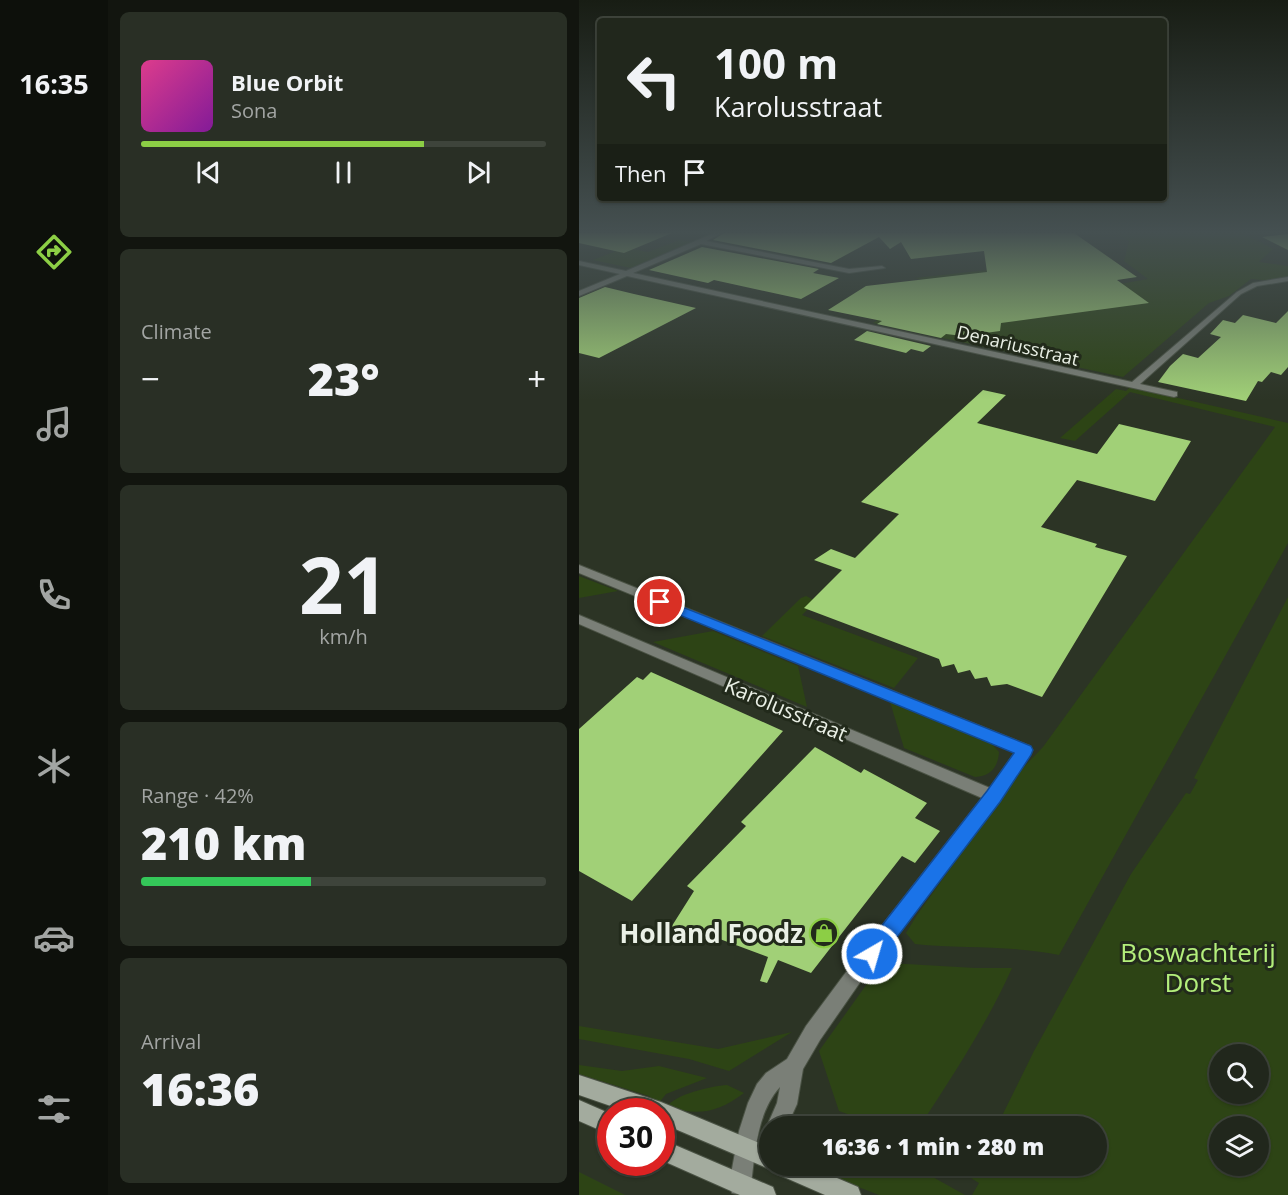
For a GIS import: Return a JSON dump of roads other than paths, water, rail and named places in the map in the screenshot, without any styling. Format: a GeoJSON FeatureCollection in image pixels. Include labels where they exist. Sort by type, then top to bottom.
{"type":"FeatureCollection","features":[{"type":"Feature","properties":{"kind":"main road"},"geometry":{"type":"LineString","coordinates":[[579,1085],[618,1098]]}},
{"type":"Feature","properties":{"kind":"main road"},"geometry":{"type":"LineString","coordinates":[[579,1110],[597,1118]]}},
{"type":"Feature","properties":{"kind":"main road"},"geometry":{"type":"LineString","coordinates":[[675,1118],[745,1148],[759,1151]]}},
{"type":"Feature","properties":{"kind":"main road"},"geometry":{"type":"LineString","coordinates":[[675,1155],[765,1195]]}},
{"type":"Feature","properties":{"kind":"main road"},"geometry":{"type":"LineString","coordinates":[[807,1176],[850,1195]]}},
{"type":"Feature","properties":{"kind":"street","name":"Denariusstraat"},"geometry":{"type":"LineString","coordinates":[[698,289],[1174,394]]}},
{"type":"Feature","properties":{"kind":"street"},"geometry":{"type":"LineString","coordinates":[[1135,384],[1246,289]]}},
{"type":"Feature","properties":{"kind":"street"},"geometry":{"type":"LineString","coordinates":[[579,569],[1025,750],[993,796],[864,962],[813,1033],[794,1066],[787,1104],[782,1116]]}},
{"type":"Feature","properties":{"kind":"street","name":"Karolusstraat"},"geometry":{"type":"LineString","coordinates":[[579,619],[993,796]]}},
{"type":"Feature","properties":{"kind":"street"},"geometry":{"type":"LineString","coordinates":[[740,1185],[745,1148],[762,1094],[770,1083],[794,1066]]}},
{"type":"Feature","properties":{"kind":"place","name":"Holland Foodz"},"geometry":{"type":"Point","coordinates":[824,933]}},
{"type":"Feature","properties":{"kind":"park label","name":"Boswachterij Dorst"},"geometry":{"type":"Point","coordinates":[1198,967]}}]}
